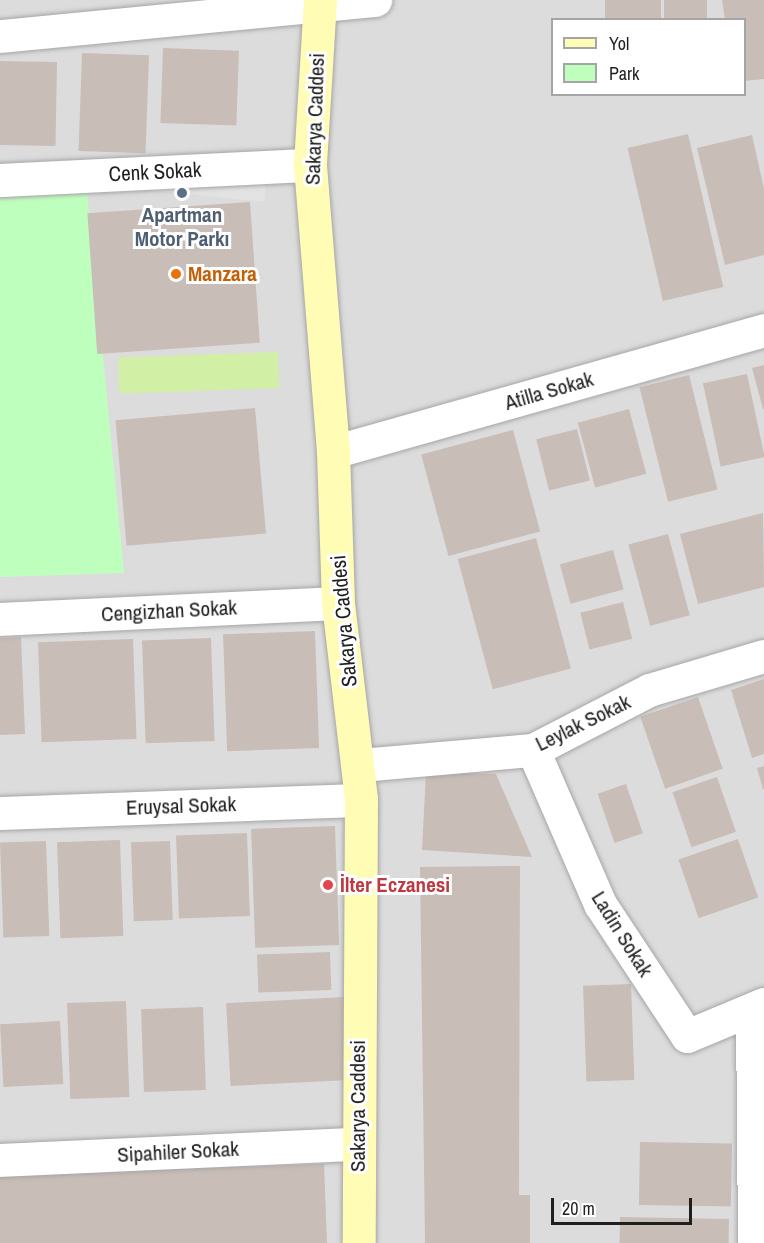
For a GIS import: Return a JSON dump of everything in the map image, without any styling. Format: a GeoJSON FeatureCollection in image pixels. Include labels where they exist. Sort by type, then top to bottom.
{"type":"FeatureCollection","features":[{"type":"Feature","properties":{"kind":"main road","name":"Sakarya Caddesi"},"geometry":{"type":"LineString","coordinates":[[320,4],[310,165],[333,453],[338,603],[360,765],[357,1144],[359,1243]]}},
{"type":"Feature","properties":{"kind":"street"},"geometry":{"type":"LineString","coordinates":[[0,36],[375,0]]}},
{"type":"Feature","properties":{"kind":"street","name":"Cenk Sokak"},"geometry":{"type":"LineString","coordinates":[[0,180],[310,165]]}},
{"type":"Feature","properties":{"kind":"street","name":"Atilla Sokak"},"geometry":{"type":"LineString","coordinates":[[333,453],[764,330]]}},
{"type":"Feature","properties":{"kind":"street","name":"Cengizhan Sokak"},"geometry":{"type":"LineString","coordinates":[[0,619],[338,603]]}},
{"type":"Feature","properties":{"kind":"street","name":"Leylak Sokak"},"geometry":{"type":"LineString","coordinates":[[360,765],[533,750],[649,690],[764,656]]}},
{"type":"Feature","properties":{"kind":"street","name":"Ladin Sokak"},"geometry":{"type":"LineString","coordinates":[[533,750],[600,904],[687,1036],[758,1007]]}},
{"type":"Feature","properties":{"kind":"street","name":"Eruysal Sokak"},"geometry":{"type":"LineString","coordinates":[[0,813],[361,800]]}},
{"type":"Feature","properties":{"kind":"street"},"geometry":{"type":"LineString","coordinates":[[754,1243],[758,1007]]}},
{"type":"Feature","properties":{"kind":"street","name":"Sipahiler Sokak"},"geometry":{"type":"LineString","coordinates":[[0,1160],[357,1144]]}},
{"type":"Feature","properties":{"kind":"shaded area"},"geometry":{"type":"Polygon","coordinates":[[[0,0],[764,0],[764,1243],[0,1243],[0,0]]]}},
{"type":"Feature","properties":{"kind":"shaded area"},"geometry":{"type":"Polygon","coordinates":[[[99,156],[267,174],[264,202],[96,184],[99,156]]]}},
{"type":"Feature","properties":{"kind":"green space"},"geometry":{"type":"Polygon","coordinates":[[[87,192],[124,573],[0,577],[0,198],[87,192]]]}},
{"type":"Feature","properties":{"kind":"green space"},"geometry":{"type":"Polygon","coordinates":[[[278,352],[279,388],[119,394],[118,358],[278,352]]]}},
{"type":"Feature","properties":{"kind":"building"},"geometry":{"type":"Polygon","coordinates":[[[605,0],[661,0],[661,18],[605,18],[605,0]]]}},
{"type":"Feature","properties":{"kind":"building"},"geometry":{"type":"Polygon","coordinates":[[[664,0],[707,0],[707,18],[664,18],[664,0]]]}},
{"type":"Feature","properties":{"kind":"building"},"geometry":{"type":"Polygon","coordinates":[[[722,0],[764,0],[764,79],[746,81],[746,18],[725,18],[722,0]]]}},
{"type":"Feature","properties":{"kind":"building"},"geometry":{"type":"Polygon","coordinates":[[[163,48],[239,51],[236,126],[160,123],[163,48]]]}},
{"type":"Feature","properties":{"kind":"building"},"geometry":{"type":"Polygon","coordinates":[[[82,53],[149,55],[146,153],[79,151],[82,53]]]}},
{"type":"Feature","properties":{"kind":"building"},"geometry":{"type":"Polygon","coordinates":[[[0,61],[57,62],[56,146],[0,145],[0,61]]]}},
{"type":"Feature","properties":{"kind":"building"},"geometry":{"type":"Polygon","coordinates":[[[688,134],[723,287],[663,301],[628,148],[688,134]]]}},
{"type":"Feature","properties":{"kind":"building"},"geometry":{"type":"Polygon","coordinates":[[[752,135],[764,189],[764,255],[725,265],[697,148],[752,135]]]}},
{"type":"Feature","properties":{"kind":"building","name":"Manzara"},"geometry":{"type":"Polygon","coordinates":[[[250,202],[260,343],[97,354],[87,213],[250,202]]]}},
{"type":"Feature","properties":{"kind":"building"},"geometry":{"type":"Polygon","coordinates":[[[764,365],[764,409],[763,409],[752,368],[764,365]]]}},
{"type":"Feature","properties":{"kind":"building"},"geometry":{"type":"Polygon","coordinates":[[[747,374],[764,457],[721,466],[703,383],[747,374]]]}},
{"type":"Feature","properties":{"kind":"building"},"geometry":{"type":"Polygon","coordinates":[[[689,375],[718,489],[668,502],[640,387],[689,375]]]}},
{"type":"Feature","properties":{"kind":"building"},"geometry":{"type":"Polygon","coordinates":[[[255,408],[266,534],[127,546],[116,420],[255,408]]]}},
{"type":"Feature","properties":{"kind":"building"},"geometry":{"type":"Polygon","coordinates":[[[629,409],[646,474],[595,487],[578,423],[629,409]]]}},
{"type":"Feature","properties":{"kind":"building"},"geometry":{"type":"Polygon","coordinates":[[[577,429],[590,480],[549,491],[536,439],[577,429]]]}},
{"type":"Feature","properties":{"kind":"building"},"geometry":{"type":"Polygon","coordinates":[[[513,430],[540,531],[448,556],[421,455],[513,430]]]}},
{"type":"Feature","properties":{"kind":"building"},"geometry":{"type":"Polygon","coordinates":[[[763,513],[764,587],[698,604],[680,534],[763,513]]]}},
{"type":"Feature","properties":{"kind":"building"},"geometry":{"type":"Polygon","coordinates":[[[668,534],[690,615],[650,626],[628,545],[668,534]]]}},
{"type":"Feature","properties":{"kind":"building"},"geometry":{"type":"Polygon","coordinates":[[[536,538],[571,668],[493,689],[458,559],[536,538]]]}},
{"type":"Feature","properties":{"kind":"building"},"geometry":{"type":"Polygon","coordinates":[[[613,550],[624,590],[570,604],[560,564],[613,550]]]}},
{"type":"Feature","properties":{"kind":"building"},"geometry":{"type":"Polygon","coordinates":[[[623,602],[632,639],[590,650],[580,613],[623,602]]]}},
{"type":"Feature","properties":{"kind":"building"},"geometry":{"type":"Polygon","coordinates":[[[315,631],[319,748],[227,751],[223,634],[315,631]]]}},
{"type":"Feature","properties":{"kind":"building"},"geometry":{"type":"Polygon","coordinates":[[[21,637],[25,734],[0,735],[0,638],[21,637]]]}},
{"type":"Feature","properties":{"kind":"building"},"geometry":{"type":"Polygon","coordinates":[[[211,638],[215,741],[146,743],[142,640],[211,638]]]}},
{"type":"Feature","properties":{"kind":"building"},"geometry":{"type":"Polygon","coordinates":[[[133,639],[136,739],[42,742],[38,642],[133,639]]]}},
{"type":"Feature","properties":{"kind":"building"},"geometry":{"type":"Polygon","coordinates":[[[764,679],[764,754],[752,758],[731,690],[764,679]]]}},
{"type":"Feature","properties":{"kind":"building"},"geometry":{"type":"Polygon","coordinates":[[[698,697],[723,769],[665,789],[640,717],[698,697]]]}},
{"type":"Feature","properties":{"kind":"building"},"geometry":{"type":"Polygon","coordinates":[[[764,766],[764,789],[763,789],[757,768],[764,766]]]}},
{"type":"Feature","properties":{"kind":"building"},"geometry":{"type":"Polygon","coordinates":[[[426,772],[496,774],[532,857],[422,850],[426,772]]]}},
{"type":"Feature","properties":{"kind":"building"},"geometry":{"type":"Polygon","coordinates":[[[717,777],[736,832],[691,847],[673,792],[717,777]]]}},
{"type":"Feature","properties":{"kind":"building"},"geometry":{"type":"Polygon","coordinates":[[[626,784],[643,833],[615,843],[598,794],[626,784]]]}},
{"type":"Feature","properties":{"kind":"building"},"geometry":{"type":"Polygon","coordinates":[[[335,826],[339,945],[255,948],[251,829],[335,826]]]}},
{"type":"Feature","properties":{"kind":"building"},"geometry":{"type":"Polygon","coordinates":[[[247,833],[250,916],[179,918],[176,835],[247,833]]]}},
{"type":"Feature","properties":{"kind":"building"},"geometry":{"type":"Polygon","coordinates":[[[738,839],[758,898],[699,918],[678,860],[738,839]]]}},
{"type":"Feature","properties":{"kind":"building"},"geometry":{"type":"Polygon","coordinates":[[[120,840],[123,936],[60,938],[57,842],[120,840]]]}},
{"type":"Feature","properties":{"kind":"building"},"geometry":{"type":"Polygon","coordinates":[[[46,841],[49,936],[3,938],[0,843],[46,841]]]}},
{"type":"Feature","properties":{"kind":"building"},"geometry":{"type":"Polygon","coordinates":[[[170,841],[173,920],[134,921],[131,842],[170,841]]]}},
{"type":"Feature","properties":{"kind":"building"},"geometry":{"type":"Polygon","coordinates":[[[520,866],[519,1195],[530,1195],[530,1243],[425,1243],[420,867],[520,866]]]}},
{"type":"Feature","properties":{"kind":"building"},"geometry":{"type":"Polygon","coordinates":[[[330,952],[331,990],[258,993],[257,955],[330,952]]]}},
{"type":"Feature","properties":{"kind":"building"},"geometry":{"type":"Polygon","coordinates":[[[631,984],[634,1080],[586,1082],[583,986],[631,984]]]}},
{"type":"Feature","properties":{"kind":"building"},"geometry":{"type":"Polygon","coordinates":[[[344,997],[348,1080],[231,1086],[226,1003],[344,997]]]}},
{"type":"Feature","properties":{"kind":"building"},"geometry":{"type":"Polygon","coordinates":[[[126,1001],[129,1097],[70,1099],[67,1003],[126,1001]]]}},
{"type":"Feature","properties":{"kind":"building"},"geometry":{"type":"Polygon","coordinates":[[[203,1007],[206,1090],[144,1092],[141,1009],[203,1007]]]}},
{"type":"Feature","properties":{"kind":"building"},"geometry":{"type":"Polygon","coordinates":[[[60,1021],[63,1084],[3,1087],[0,1024],[60,1021]]]}},
{"type":"Feature","properties":{"kind":"building"},"geometry":{"type":"Polygon","coordinates":[[[640,1142],[732,1144],[731,1207],[639,1205],[640,1142]]]}},
{"type":"Feature","properties":{"kind":"building"},"geometry":{"type":"Polygon","coordinates":[[[324,1164],[327,1243],[0,1243],[0,1175],[324,1164]]]}},
{"type":"Feature","properties":{"kind":"building"},"geometry":{"type":"Polygon","coordinates":[[[620,1217],[729,1219],[729,1243],[620,1243],[620,1217]]]}},
{"type":"Feature","properties":{"kind":"place","name":"Apartman Motor Parkı"},"geometry":{"type":"Point","coordinates":[182,193]}},
{"type":"Feature","properties":{"kind":"place","name":"Manzara"},"geometry":{"type":"Point","coordinates":[176,274]}},
{"type":"Feature","properties":{"kind":"place","name":"İlter Eczanesi"},"geometry":{"type":"Point","coordinates":[328,885]}}]}
